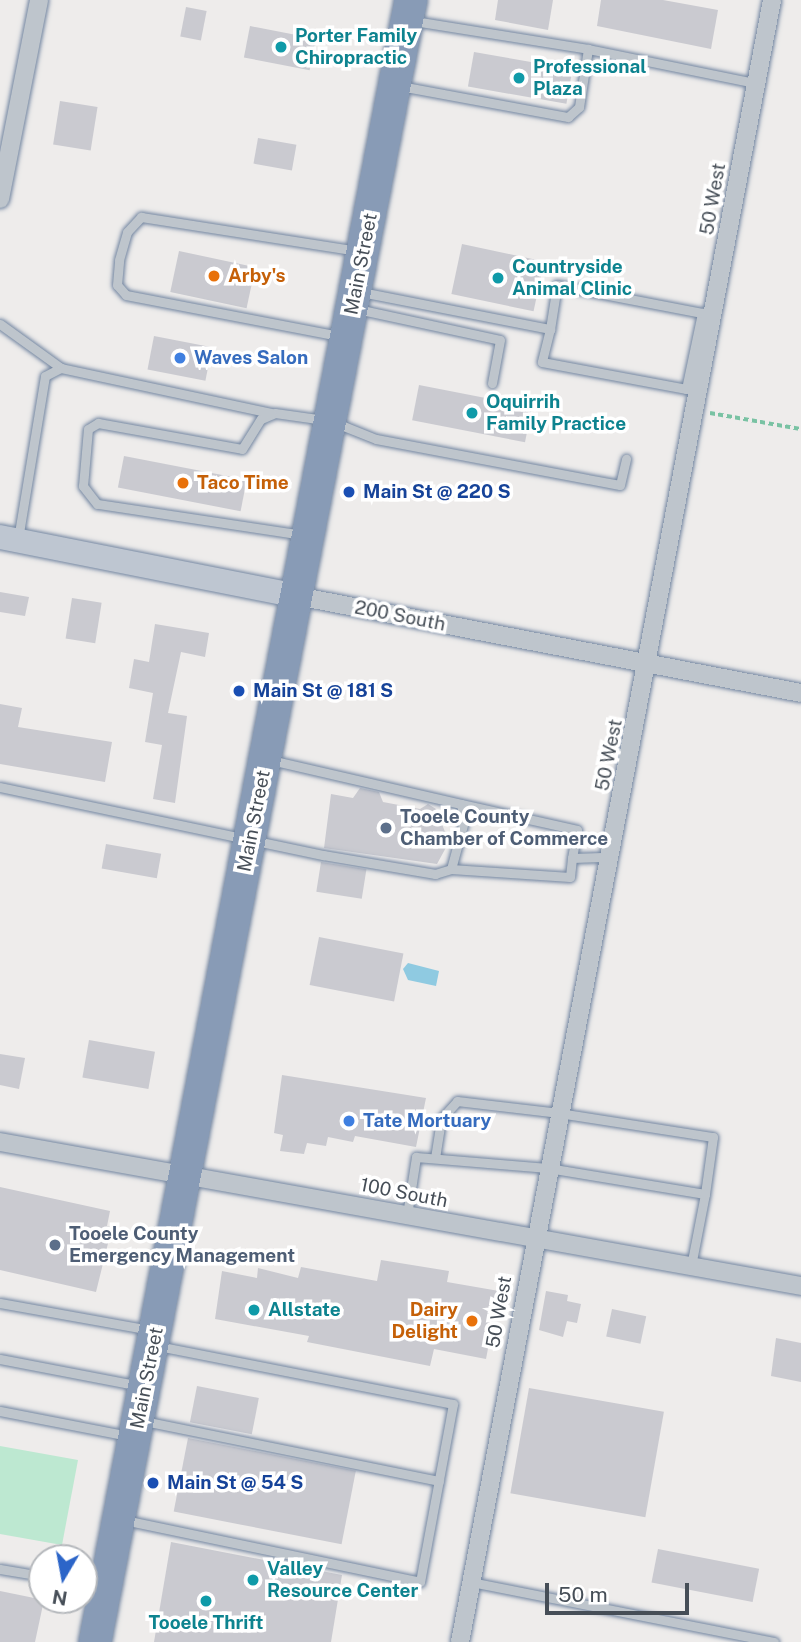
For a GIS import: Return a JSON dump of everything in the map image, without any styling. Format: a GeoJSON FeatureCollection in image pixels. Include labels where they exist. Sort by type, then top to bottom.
{"type":"FeatureCollection","features":[{"type":"Feature","properties":{"kind":"highway","name":"Main Street"},"geometry":{"type":"LineString","coordinates":[[95,1642],[101,1586],[120,1519],[410,10]]}},
{"type":"Feature","properties":{"kind":"street"},"geometry":{"type":"LineString","coordinates":[[0,199],[38,0]]}},
{"type":"Feature","properties":{"kind":"street","name":"50 West"},"geometry":{"type":"LineString","coordinates":[[460,1642],[534,1239],[697,411],[772,0]]}},
{"type":"Feature","properties":{"kind":"street","name":"200 South"},"geometry":{"type":"LineString","coordinates":[[9,539],[801,693]]}},
{"type":"Feature","properties":{"kind":"street","name":"100 South"},"geometry":{"type":"LineString","coordinates":[[0,1142],[186,1173],[801,1286]]}},
{"type":"Feature","properties":{"kind":"lane"},"geometry":{"type":"LineString","coordinates":[[410,10],[755,83]]}},
{"type":"Feature","properties":{"kind":"lane"},"geometry":{"type":"LineString","coordinates":[[395,85],[568,117],[579,107],[588,49]]}},
{"type":"Feature","properties":{"kind":"lane"},"geometry":{"type":"LineString","coordinates":[[363,252],[141,217],[127,232],[119,260],[117,285],[126,295],[145,302],[352,312],[550,330]]}},
{"type":"Feature","properties":{"kind":"lane"},"geometry":{"type":"LineString","coordinates":[[557,285],[702,313],[686,389],[541,362],[550,330],[557,285]]}},
{"type":"Feature","properties":{"kind":"lane"},"geometry":{"type":"LineString","coordinates":[[352,312],[500,340],[492,383]]}},
{"type":"Feature","properties":{"kind":"lane"},"geometry":{"type":"LineString","coordinates":[[0,324],[61,368],[271,413],[331,421],[376,439],[620,485],[626,459]]}},
{"type":"Feature","properties":{"kind":"lane"},"geometry":{"type":"LineString","coordinates":[[9,539],[45,376],[61,368]]}},
{"type":"Feature","properties":{"kind":"lane"},"geometry":{"type":"LineString","coordinates":[[271,413],[261,419],[242,449],[98,423],[88,429],[83,486],[97,503],[308,536]]}},
{"type":"Feature","properties":{"kind":"lane"},"geometry":{"type":"LineString","coordinates":[[0,787],[435,874],[451,869],[570,877],[577,830],[266,759]]}},
{"type":"Feature","properties":{"kind":"lane"},"geometry":{"type":"LineString","coordinates":[[451,869],[464,821],[461,804]]}},
{"type":"Feature","properties":{"kind":"lane"},"geometry":{"type":"LineString","coordinates":[[572,858],[610,857]]}},
{"type":"Feature","properties":{"kind":"lane"},"geometry":{"type":"LineString","coordinates":[[435,1158],[441,1119],[457,1101],[559,1113],[713,1137],[691,1266]]}},
{"type":"Feature","properties":{"kind":"lane"},"geometry":{"type":"LineString","coordinates":[[407,1215],[416,1157],[548,1168],[705,1194]]}},
{"type":"Feature","properties":{"kind":"lane"},"geometry":{"type":"LineString","coordinates":[[0,1303],[453,1404],[420,1582],[120,1519]]}},
{"type":"Feature","properties":{"kind":"lane"},"geometry":{"type":"LineString","coordinates":[[0,1359],[145,1387]]}},
{"type":"Feature","properties":{"kind":"lane"},"geometry":{"type":"LineString","coordinates":[[0,1411],[137,1428],[439,1481]]}},
{"type":"Feature","properties":{"kind":"lane"},"geometry":{"type":"LineString","coordinates":[[0,1569],[28,1574]]}},
{"type":"Feature","properties":{"kind":"lane"},"geometry":{"type":"LineString","coordinates":[[471,1581],[774,1642]]}},
{"type":"Feature","properties":{"kind":"path"},"geometry":{"type":"LineString","coordinates":[[697,411],[801,429]]}},
{"type":"Feature","properties":{"kind":"green space"},"geometry":{"type":"Polygon","coordinates":[[[0,1446],[78,1460],[62,1544],[0,1534],[0,1446]]]}},
{"type":"Feature","properties":{"kind":"water"},"geometry":{"type":"Polygon","coordinates":[[[408,963],[439,971],[436,986],[408,980],[403,969],[408,963]]]}},
{"type":"Feature","properties":{"kind":"building"},"geometry":{"type":"Polygon","coordinates":[[[498,0],[553,0],[548,30],[495,20],[498,0]]]}},
{"type":"Feature","properties":{"kind":"building"},"geometry":{"type":"Polygon","coordinates":[[[601,0],[663,0],[718,10],[711,49],[597,26],[601,0]]]}},
{"type":"Feature","properties":{"kind":"building"},"geometry":{"type":"Polygon","coordinates":[[[186,7],[207,11],[201,40],[180,36],[186,7]]]}},
{"type":"Feature","properties":{"kind":"building","name":"Porter Family Chiropractic"},"geometry":{"type":"Polygon","coordinates":[[[250,26],[316,39],[310,70],[244,57],[250,26]]]}},
{"type":"Feature","properties":{"kind":"building","name":"Professional Plaza"},"geometry":{"type":"Polygon","coordinates":[[[474,52],[572,69],[566,104],[468,86],[474,52]]]}},
{"type":"Feature","properties":{"kind":"building"},"geometry":{"type":"Polygon","coordinates":[[[60,101],[98,107],[91,150],[53,144],[60,101]]]}},
{"type":"Feature","properties":{"kind":"building"},"geometry":{"type":"Polygon","coordinates":[[[258,138],[296,145],[292,170],[253,164],[258,138]]]}},
{"type":"Feature","properties":{"kind":"building","name":"Countryside Animal Clinic"},"geometry":{"type":"Polygon","coordinates":[[[462,244],[544,261],[534,311],[451,294],[462,244]]]}},
{"type":"Feature","properties":{"kind":"building","name":"Arby's"},"geometry":{"type":"Polygon","coordinates":[[[179,251],[255,267],[247,308],[170,292],[179,251]]]}},
{"type":"Feature","properties":{"kind":"building","name":"Waves Salon"},"geometry":{"type":"Polygon","coordinates":[[[154,336],[212,347],[205,381],[148,369],[154,336]]]}},
{"type":"Feature","properties":{"kind":"building","name":"Oquirrih Family Practice"},"geometry":{"type":"Polygon","coordinates":[[[419,385],[532,407],[525,442],[412,420],[419,385]]]}},
{"type":"Feature","properties":{"kind":"building","name":"Taco Time"},"geometry":{"type":"Polygon","coordinates":[[[124,456],[247,480],[241,511],[118,487],[124,456]]]}},
{"type":"Feature","properties":{"kind":"building"},"geometry":{"type":"Polygon","coordinates":[[[0,592],[29,597],[25,616],[0,612],[0,592]]]}},
{"type":"Feature","properties":{"kind":"building"},"geometry":{"type":"Polygon","coordinates":[[[72,598],[102,603],[95,643],[66,638],[72,598]]]}},
{"type":"Feature","properties":{"kind":"building"},"geometry":{"type":"Polygon","coordinates":[[[155,624],[209,633],[205,657],[181,652],[168,713],[187,716],[175,803],[153,799],[162,745],[145,742],[153,693],[129,688],[134,659],[149,662],[155,624]]]}},
{"type":"Feature","properties":{"kind":"building"},"geometry":{"type":"Polygon","coordinates":[[[0,704],[22,708],[18,727],[112,742],[105,782],[0,764],[0,704]]]}},
{"type":"Feature","properties":{"kind":"building","name":"Tooele County Chamber of Commerce"},"geometry":{"type":"Polygon","coordinates":[[[360,788],[379,792],[383,802],[420,809],[428,804],[436,809],[449,842],[437,864],[324,848],[331,794],[353,798],[360,788]]]}},
{"type":"Feature","properties":{"kind":"building"},"geometry":{"type":"Polygon","coordinates":[[[106,844],[161,854],[157,878],[102,869],[106,844]]]}},
{"type":"Feature","properties":{"kind":"building"},"geometry":{"type":"Polygon","coordinates":[[[321,862],[366,869],[362,899],[316,892],[321,862]]]}},
{"type":"Feature","properties":{"kind":"building"},"geometry":{"type":"Polygon","coordinates":[[[319,937],[403,953],[394,1002],[310,985],[319,937]]]}},
{"type":"Feature","properties":{"kind":"building"},"geometry":{"type":"Polygon","coordinates":[[[89,1040],[155,1052],[148,1089],[82,1077],[89,1040]]]}},
{"type":"Feature","properties":{"kind":"building"},"geometry":{"type":"Polygon","coordinates":[[[0,1054],[25,1058],[19,1089],[0,1085],[0,1054]]]}},
{"type":"Feature","properties":{"kind":"building","name":"Tate Mortuary"},"geometry":{"type":"Polygon","coordinates":[[[282,1075],[426,1098],[416,1147],[355,1136],[353,1142],[328,1137],[326,1146],[307,1143],[304,1154],[280,1151],[283,1135],[274,1133],[282,1075]]]}},
{"type":"Feature","properties":{"kind":"building","name":"Tooele County Emergency Management"},"geometry":{"type":"Polygon","coordinates":[[[0,1187],[110,1211],[107,1226],[112,1227],[96,1292],[0,1270],[0,1187]]]}},
{"type":"Feature","properties":{"kind":"building"},"geometry":{"type":"Polygon","coordinates":[[[381,1260],[449,1271],[447,1282],[499,1291],[486,1359],[434,1349],[430,1366],[307,1342],[309,1336],[215,1319],[222,1271],[257,1278],[258,1268],[298,1278],[301,1267],[377,1281],[381,1260]]]}},
{"type":"Feature","properties":{"kind":"building"},"geometry":{"type":"Polygon","coordinates":[[[546,1291],[568,1295],[567,1301],[581,1304],[577,1323],[567,1321],[563,1337],[539,1330],[546,1291]]]}},
{"type":"Feature","properties":{"kind":"building"},"geometry":{"type":"Polygon","coordinates":[[[612,1309],[646,1316],[640,1344],[606,1336],[612,1309]]]}},
{"type":"Feature","properties":{"kind":"building"},"geometry":{"type":"Polygon","coordinates":[[[776,1338],[801,1343],[801,1382],[771,1376],[776,1338]]]}},
{"type":"Feature","properties":{"kind":"building"},"geometry":{"type":"Polygon","coordinates":[[[197,1386],[259,1398],[252,1434],[190,1422],[197,1386]]]}},
{"type":"Feature","properties":{"kind":"building"},"geometry":{"type":"Polygon","coordinates":[[[529,1388],[664,1412],[645,1517],[510,1493],[529,1388]]]}},
{"type":"Feature","properties":{"kind":"building"},"geometry":{"type":"Polygon","coordinates":[[[188,1438],[356,1471],[342,1544],[174,1512],[188,1438]]]}},
{"type":"Feature","properties":{"kind":"building"},"geometry":{"type":"Polygon","coordinates":[[[171,1542],[342,1575],[331,1642],[154,1642],[171,1542]]]}},
{"type":"Feature","properties":{"kind":"building"},"geometry":{"type":"Polygon","coordinates":[[[658,1549],[759,1569],[753,1602],[652,1582],[658,1549]]]}},
{"type":"Feature","properties":{"kind":"building"},"geometry":{"type":"Polygon","coordinates":[[[0,1591],[28,1597],[28,1614],[41,1614],[35,1642],[0,1642],[0,1591]]]}},
{"type":"Feature","properties":{"kind":"place","name":"Porter Family Chiropractic"},"geometry":{"type":"Point","coordinates":[281,47]}},
{"type":"Feature","properties":{"kind":"place","name":"Professional Plaza"},"geometry":{"type":"Point","coordinates":[519,78]}},
{"type":"Feature","properties":{"kind":"place","name":"Arby's"},"geometry":{"type":"Point","coordinates":[214,276]}},
{"type":"Feature","properties":{"kind":"place","name":"Countryside Animal Clinic"},"geometry":{"type":"Point","coordinates":[498,278]}},
{"type":"Feature","properties":{"kind":"place","name":"Waves Salon"},"geometry":{"type":"Point","coordinates":[180,358]}},
{"type":"Feature","properties":{"kind":"place","name":"Oquirrih Family Practice"},"geometry":{"type":"Point","coordinates":[472,413]}},
{"type":"Feature","properties":{"kind":"place","name":"Taco Time"},"geometry":{"type":"Point","coordinates":[183,483]}},
{"type":"Feature","properties":{"kind":"place","name":"Main St @ 220 S"},"geometry":{"type":"Point","coordinates":[349,492]}},
{"type":"Feature","properties":{"kind":"place","name":"Main St @ 181 S"},"geometry":{"type":"Point","coordinates":[239,691]}},
{"type":"Feature","properties":{"kind":"place","name":"Tooele County Chamber of Commerce"},"geometry":{"type":"Point","coordinates":[386,828]}},
{"type":"Feature","properties":{"kind":"place","name":"Tate Mortuary"},"geometry":{"type":"Point","coordinates":[349,1121]}},
{"type":"Feature","properties":{"kind":"place","name":"Tooele County Emergency Management"},"geometry":{"type":"Point","coordinates":[55,1245]}},
{"type":"Feature","properties":{"kind":"place","name":"Allstate"},"geometry":{"type":"Point","coordinates":[254,1310]}},
{"type":"Feature","properties":{"kind":"place","name":"Dairy Delight"},"geometry":{"type":"Point","coordinates":[472,1321]}},
{"type":"Feature","properties":{"kind":"place","name":"Main St @ 54 S"},"geometry":{"type":"Point","coordinates":[153,1483]}},
{"type":"Feature","properties":{"kind":"place","name":"Valley Resource Center"},"geometry":{"type":"Point","coordinates":[253,1580]}},
{"type":"Feature","properties":{"kind":"place","name":"Tooele Thrift"},"geometry":{"type":"Point","coordinates":[206,1601]}}]}
